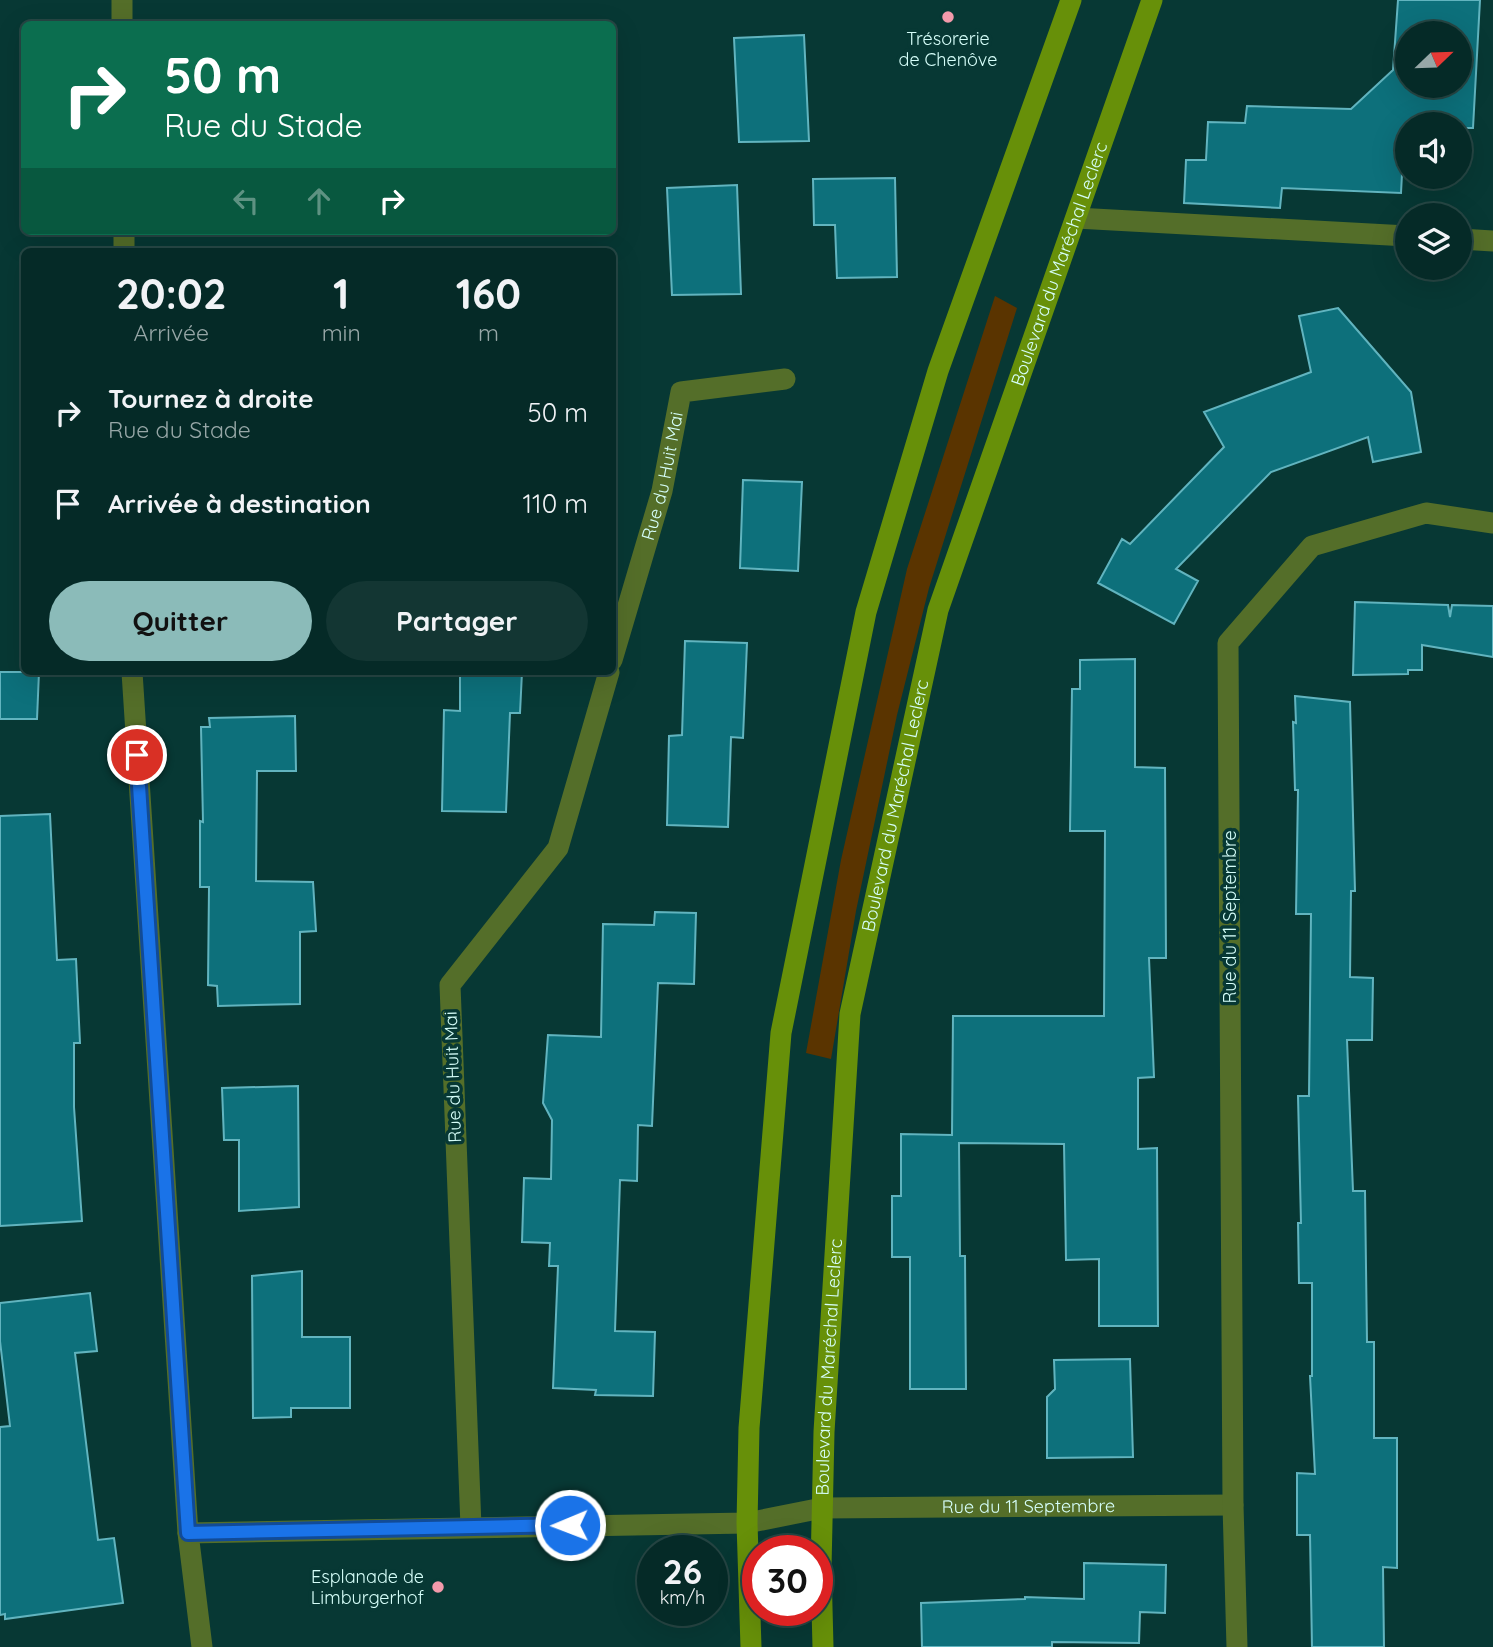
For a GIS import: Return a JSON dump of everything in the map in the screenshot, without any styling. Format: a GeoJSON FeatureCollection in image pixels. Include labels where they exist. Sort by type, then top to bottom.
{"type":"FeatureCollection","features":[{"type":"Feature","properties":{"kind":"main road"},"geometry":{"type":"LineString","coordinates":[[751,1647],[747,1523],[749,1428],[781,1033],[866,612],[938,371],[1071,0]]}},
{"type":"Feature","properties":{"kind":"main road","name":"Boulevard du Maréchal Leclerc"},"geometry":{"type":"LineString","coordinates":[[823,1647],[821,1568],[824,1432],[850,1014],[938,610],[1152,0]]}},
{"type":"Feature","properties":{"kind":"street"},"geometry":{"type":"LineString","coordinates":[[122,0],[122,21]]}},
{"type":"Feature","properties":{"kind":"street"},"geometry":{"type":"LineString","coordinates":[[1076,218],[1395,235]]}},
{"type":"Feature","properties":{"kind":"street"},"geometry":{"type":"LineString","coordinates":[[1472,239],[1493,240]]}},
{"type":"Feature","properties":{"kind":"street","name":"Rue du Huit Mai"},"geometry":{"type":"LineString","coordinates":[[616,646],[662,491],[681,392],[785,379]]}},
{"type":"Feature","properties":{"kind":"street","name":"Rue du 11 Septembre"},"geometry":{"type":"LineString","coordinates":[[1237,1647],[1233,1505],[1228,643],[1312,546],[1426,513],[1493,523]]}},
{"type":"Feature","properties":{"kind":"street"},"geometry":{"type":"LineString","coordinates":[[132,675],[188,1533],[202,1647]]}},
{"type":"Feature","properties":{"kind":"street","name":"Rue du Huit Mai"},"geometry":{"type":"LineString","coordinates":[[471,1527],[450,985],[558,848],[608,675]]}},
{"type":"Feature","properties":{"kind":"street","name":"Rue du 11 Septembre"},"geometry":{"type":"LineString","coordinates":[[188,1533],[747,1523],[822,1508],[1233,1505]]}},
{"type":"Feature","properties":{"kind":"shaded area"},"geometry":{"type":"Polygon","coordinates":[[[995,296],[1017,308],[929,588],[897,715],[856,911],[831,1059],[806,1053],[841,860],[907,569],[995,296]]]}},
{"type":"Feature","properties":{"kind":"building"},"geometry":{"type":"Polygon","coordinates":[[[1398,0],[1480,0],[1473,128],[1472,112],[1395,112],[1395,189],[1401,189],[1401,193],[1282,188],[1280,208],[1184,203],[1186,160],[1206,160],[1208,122],[1245,123],[1247,106],[1351,109],[1393,70],[1395,42],[1395,98],[1472,98],[1472,21],[1396,21],[1398,0]]]}},
{"type":"Feature","properties":{"kind":"building"},"geometry":{"type":"Polygon","coordinates":[[[804,35],[809,141],[739,142],[734,38],[804,35]]]}},
{"type":"Feature","properties":{"kind":"building"},"geometry":{"type":"Polygon","coordinates":[[[895,178],[897,277],[837,278],[835,225],[814,225],[813,179],[895,178]]]}},
{"type":"Feature","properties":{"kind":"building"},"geometry":{"type":"Polygon","coordinates":[[[737,185],[741,294],[672,295],[667,188],[737,185]]]}},
{"type":"Feature","properties":{"kind":"building"},"geometry":{"type":"Polygon","coordinates":[[[1338,308],[1411,392],[1421,452],[1373,462],[1368,437],[1271,472],[1176,569],[1198,581],[1174,624],[1098,583],[1122,539],[1130,544],[1224,447],[1204,412],[1311,372],[1299,316],[1338,308]]]}},
{"type":"Feature","properties":{"kind":"building"},"geometry":{"type":"Polygon","coordinates":[[[743,480],[802,482],[798,571],[740,568],[743,480]]]}},
{"type":"Feature","properties":{"kind":"building"},"geometry":{"type":"Polygon","coordinates":[[[1355,602],[1448,605],[1450,617],[1452,605],[1493,606],[1493,657],[1422,645],[1422,670],[1408,670],[1408,674],[1353,675],[1355,602]]]}},
{"type":"Feature","properties":{"kind":"building"},"geometry":{"type":"Polygon","coordinates":[[[685,641],[747,643],[743,738],[731,737],[728,827],[667,825],[669,736],[682,735],[685,641]]]}},
{"type":"Feature","properties":{"kind":"building"},"geometry":{"type":"Polygon","coordinates":[[[1135,659],[1135,767],[1165,768],[1166,958],[1149,958],[1154,1077],[1138,1078],[1138,1149],[1157,1148],[1158,1326],[1099,1326],[1099,1259],[1066,1260],[1064,1144],[959,1143],[960,1256],[965,1256],[966,1389],[910,1389],[910,1257],[892,1257],[892,1196],[901,1196],[901,1134],[952,1135],[953,1016],[1104,1016],[1105,831],[1070,831],[1072,689],[1080,689],[1080,660],[1135,659]]]}},
{"type":"Feature","properties":{"kind":"building"},"geometry":{"type":"Polygon","coordinates":[[[0,672],[39,675],[37,719],[0,719],[0,672]]]}},
{"type":"Feature","properties":{"kind":"building"},"geometry":{"type":"Polygon","coordinates":[[[460,675],[522,675],[520,713],[510,713],[506,812],[442,811],[444,710],[460,711],[460,675]]]}},
{"type":"Feature","properties":{"kind":"building"},"geometry":{"type":"Polygon","coordinates":[[[1295,696],[1350,702],[1355,891],[1351,891],[1350,977],[1373,978],[1372,1040],[1347,1040],[1353,1191],[1365,1191],[1367,1342],[1374,1342],[1374,1438],[1397,1438],[1397,1568],[1383,1567],[1384,1647],[1312,1647],[1310,1535],[1297,1535],[1297,1473],[1315,1474],[1310,1376],[1312,1283],[1299,1283],[1298,1223],[1301,1223],[1298,1096],[1309,1096],[1311,914],[1296,914],[1298,790],[1295,790],[1295,696]]]}},
{"type":"Feature","properties":{"kind":"building"},"geometry":{"type":"Polygon","coordinates":[[[295,716],[296,771],[257,771],[256,881],[313,882],[316,931],[300,932],[300,1004],[218,1006],[217,986],[208,985],[209,887],[200,887],[200,821],[203,822],[201,727],[210,727],[209,718],[295,716]]]}},
{"type":"Feature","properties":{"kind":"building"},"geometry":{"type":"Polygon","coordinates":[[[50,814],[57,960],[76,959],[80,1043],[74,1043],[74,1107],[82,1221],[0,1226],[0,816],[50,814]]]}},
{"type":"Feature","properties":{"kind":"building"},"geometry":{"type":"Polygon","coordinates":[[[655,912],[696,913],[694,984],[658,983],[652,1126],[638,1125],[637,1181],[620,1180],[615,1331],[655,1332],[653,1396],[595,1395],[596,1390],[553,1388],[558,1266],[549,1266],[550,1243],[522,1242],[524,1178],[551,1179],[552,1120],[543,1103],[548,1035],[601,1037],[603,924],[654,925],[655,912]]]}},
{"type":"Feature","properties":{"kind":"building"},"geometry":{"type":"Polygon","coordinates":[[[298,1086],[299,1207],[239,1211],[239,1140],[224,1140],[222,1088],[298,1086]]]}},
{"type":"Feature","properties":{"kind":"building"},"geometry":{"type":"Polygon","coordinates":[[[302,1271],[302,1337],[350,1337],[350,1408],[291,1408],[291,1417],[253,1418],[252,1276],[302,1271]]]}},
{"type":"Feature","properties":{"kind":"building"},"geometry":{"type":"Polygon","coordinates":[[[90,1293],[97,1351],[75,1353],[98,1540],[114,1538],[123,1603],[5,1619],[5,1614],[0,1615],[0,1427],[10,1426],[0,1341],[0,1303],[90,1293]]]}},
{"type":"Feature","properties":{"kind":"building"},"geometry":{"type":"Polygon","coordinates":[[[1130,1359],[1133,1457],[1047,1458],[1047,1397],[1055,1389],[1054,1360],[1130,1359]]]}},
{"type":"Feature","properties":{"kind":"building"},"geometry":{"type":"Polygon","coordinates":[[[1084,1563],[1166,1565],[1165,1613],[1140,1612],[1139,1643],[1052,1642],[1052,1647],[922,1647],[921,1603],[1025,1597],[1084,1599],[1084,1563]]]}},
{"type":"Feature","properties":{"kind":"place","name":"Trésorerie de Chenôve"},"geometry":{"type":"Point","coordinates":[948,17]}},
{"type":"Feature","properties":{"kind":"place","name":"Esplanade de Limburgerhof"},"geometry":{"type":"Point","coordinates":[438,1587]}},
{"type":"Feature","properties":{"kind":"route"},"geometry":{"type":"LineString","coordinates":[[137,755],[188,1533],[570,1525]]}}]}
